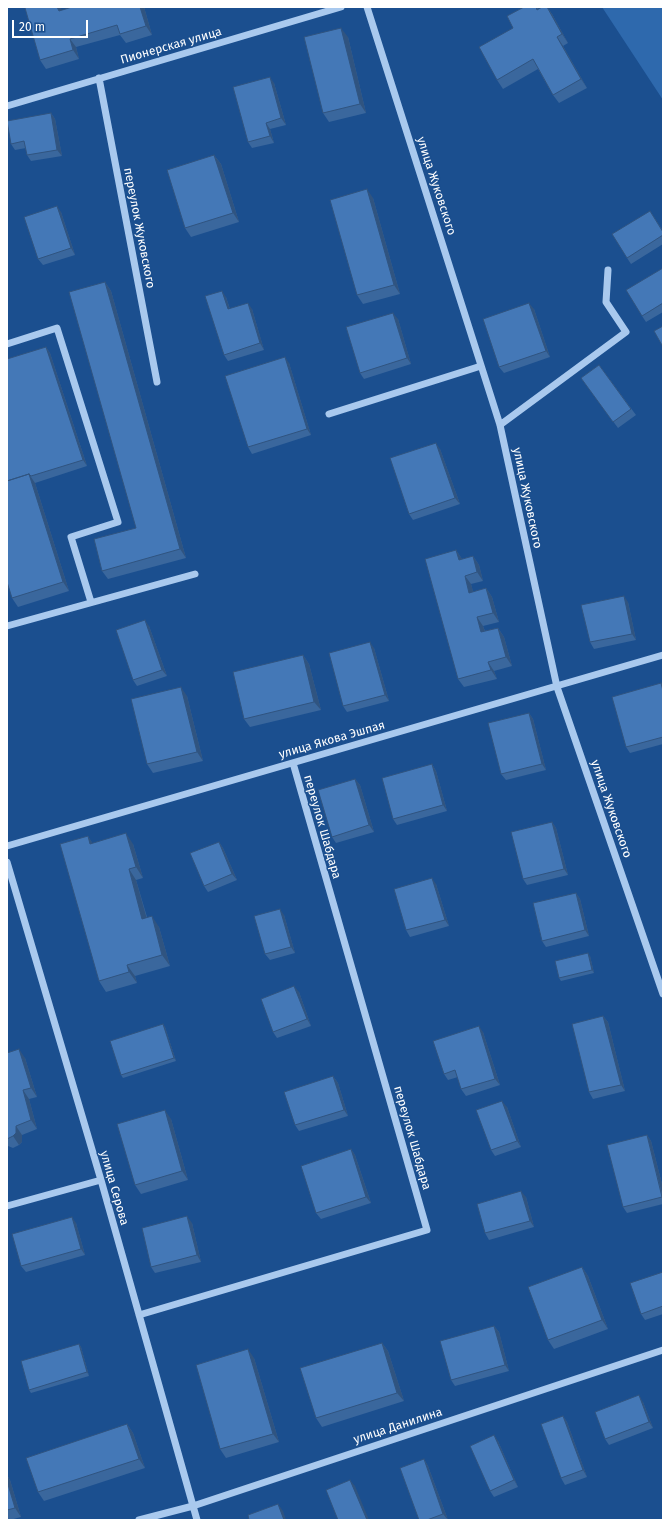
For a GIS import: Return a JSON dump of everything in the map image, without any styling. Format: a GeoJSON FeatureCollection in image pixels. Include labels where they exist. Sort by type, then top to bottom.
{"type":"FeatureCollection","features":[{"type":"Feature","properties":{"kind":"street","name":"Пионерская улица"},"geometry":{"type":"LineString","coordinates":[[7,106],[341,7]]}},
{"type":"Feature","properties":{"kind":"street","name":"улица Жуковского"},"geometry":{"type":"LineString","coordinates":[[367,7],[500,425],[557,687],[663,994]]}},
{"type":"Feature","properties":{"kind":"street","name":"переулок Жуковского"},"geometry":{"type":"LineString","coordinates":[[99,78],[157,382]]}},
{"type":"Feature","properties":{"kind":"street"},"geometry":{"type":"LineString","coordinates":[[500,425],[626,332],[606,302],[608,270]]}},
{"type":"Feature","properties":{"kind":"street"},"geometry":{"type":"LineString","coordinates":[[7,344],[57,328],[118,522],[71,536],[91,602]]}},
{"type":"Feature","properties":{"kind":"street"},"geometry":{"type":"LineString","coordinates":[[329,414],[481,366]]}},
{"type":"Feature","properties":{"kind":"street"},"geometry":{"type":"LineString","coordinates":[[7,626],[195,574]]}},
{"type":"Feature","properties":{"kind":"street","name":"улица Якова Эшпая"},"geometry":{"type":"LineString","coordinates":[[7,846],[663,655]]}},
{"type":"Feature","properties":{"kind":"street","name":"переулок Шабдара"},"geometry":{"type":"LineString","coordinates":[[139,1315],[427,1230],[293,763]]}},
{"type":"Feature","properties":{"kind":"street","name":"улица Серова"},"geometry":{"type":"LineString","coordinates":[[7,862],[101,1180],[198,1520]]}},
{"type":"Feature","properties":{"kind":"street"},"geometry":{"type":"LineString","coordinates":[[7,1206],[101,1180]]}},
{"type":"Feature","properties":{"kind":"street","name":"улица Данилина"},"geometry":{"type":"LineString","coordinates":[[140,1520],[193,1506],[663,1350]]}},
{"type":"Feature","properties":{"kind":"shaded area"},"geometry":{"type":"Polygon","coordinates":[[[602,7],[663,7],[663,100],[602,7]]]}},
{"type":"Feature","properties":{"kind":"building"},"geometry":{"type":"Polygon","coordinates":[[[57,7],[59,11],[72,7],[140,7],[146,26],[120,34],[117,25],[70,39],[73,50],[40,60],[25,8],[57,7]]]}},
{"type":"Feature","properties":{"kind":"building"},"geometry":{"type":"Polygon","coordinates":[[[524,7],[536,7],[537,10],[542,7],[547,7],[562,34],[557,37],[581,79],[553,95],[533,59],[497,80],[479,47],[513,28],[507,16],[524,7]]]}},
{"type":"Feature","properties":{"kind":"building"},"geometry":{"type":"Polygon","coordinates":[[[341,28],[360,104],[323,113],[304,37],[341,28]]]}},
{"type":"Feature","properties":{"kind":"building"},"geometry":{"type":"Polygon","coordinates":[[[270,77],[281,118],[266,123],[270,136],[248,142],[233,87],[270,77]]]}},
{"type":"Feature","properties":{"kind":"building"},"geometry":{"type":"Polygon","coordinates":[[[51,113],[57,150],[27,155],[24,141],[11,144],[7,121],[51,113]]]}},
{"type":"Feature","properties":{"kind":"building"},"geometry":{"type":"Polygon","coordinates":[[[214,155],[233,213],[185,228],[167,170],[214,155]]]}},
{"type":"Feature","properties":{"kind":"building"},"geometry":{"type":"Polygon","coordinates":[[[367,189],[394,285],[357,295],[330,200],[367,189]]]}},
{"type":"Feature","properties":{"kind":"building"},"geometry":{"type":"Polygon","coordinates":[[[57,206],[71,248],[38,259],[24,217],[57,206]]]}},
{"type":"Feature","properties":{"kind":"building"},"geometry":{"type":"Polygon","coordinates":[[[650,211],[663,232],[663,235],[627,258],[612,234],[650,211]]]}},
{"type":"Feature","properties":{"kind":"building"},"geometry":{"type":"Polygon","coordinates":[[[663,268],[663,303],[642,316],[626,290],[663,268]]]}},
{"type":"Feature","properties":{"kind":"building"},"geometry":{"type":"Polygon","coordinates":[[[105,282],[180,549],[102,571],[94,539],[136,528],[69,292],[105,282]]]}},
{"type":"Feature","properties":{"kind":"building"},"geometry":{"type":"Polygon","coordinates":[[[222,291],[228,309],[248,303],[260,343],[224,355],[205,296],[222,291]]]}},
{"type":"Feature","properties":{"kind":"building"},"geometry":{"type":"Polygon","coordinates":[[[529,303],[546,351],[499,367],[483,319],[529,303]]]}},
{"type":"Feature","properties":{"kind":"building"},"geometry":{"type":"Polygon","coordinates":[[[393,313],[407,358],[360,373],[346,327],[393,313]]]}},
{"type":"Feature","properties":{"kind":"building"},"geometry":{"type":"Polygon","coordinates":[[[663,326],[663,347],[654,331],[663,326]]]}},
{"type":"Feature","properties":{"kind":"building"},"geometry":{"type":"Polygon","coordinates":[[[46,347],[83,460],[31,476],[29,474],[7,481],[7,359],[46,347]]]}},
{"type":"Feature","properties":{"kind":"building"},"geometry":{"type":"Polygon","coordinates":[[[285,357],[307,429],[248,447],[225,376],[285,357]]]}},
{"type":"Feature","properties":{"kind":"building"},"geometry":{"type":"Polygon","coordinates":[[[599,365],[631,409],[613,422],[581,378],[599,365]]]}},
{"type":"Feature","properties":{"kind":"building"},"geometry":{"type":"Polygon","coordinates":[[[436,443],[455,498],[409,514],[390,458],[436,443]]]}},
{"type":"Feature","properties":{"kind":"building"},"geometry":{"type":"Polygon","coordinates":[[[29,474],[63,582],[12,598],[7,582],[7,481],[29,474]]]}},
{"type":"Feature","properties":{"kind":"building"},"geometry":{"type":"Polygon","coordinates":[[[456,550],[459,560],[473,556],[477,572],[465,576],[469,593],[486,588],[493,613],[477,617],[481,632],[498,628],[506,657],[488,662],[491,670],[458,679],[425,559],[456,550]]]}},
{"type":"Feature","properties":{"kind":"building"},"geometry":{"type":"Polygon","coordinates":[[[624,596],[632,634],[590,642],[581,605],[624,596]]]}},
{"type":"Feature","properties":{"kind":"building"},"geometry":{"type":"Polygon","coordinates":[[[145,620],[162,670],[133,680],[116,630],[145,620]]]}},
{"type":"Feature","properties":{"kind":"building"},"geometry":{"type":"Polygon","coordinates":[[[370,642],[385,695],[343,706],[329,653],[370,642]]]}},
{"type":"Feature","properties":{"kind":"building"},"geometry":{"type":"Polygon","coordinates":[[[303,655],[314,702],[244,719],[233,672],[303,655]]]}},
{"type":"Feature","properties":{"kind":"building"},"geometry":{"type":"Polygon","coordinates":[[[661,683],[663,691],[663,737],[626,747],[612,697],[661,683]]]}},
{"type":"Feature","properties":{"kind":"building"},"geometry":{"type":"Polygon","coordinates":[[[181,687],[197,752],[147,764],[131,699],[181,687]]]}},
{"type":"Feature","properties":{"kind":"building"},"geometry":{"type":"Polygon","coordinates":[[[529,713],[542,764],[501,774],[488,723],[529,713]]]}},
{"type":"Feature","properties":{"kind":"building"},"geometry":{"type":"Polygon","coordinates":[[[432,764],[443,805],[393,819],[382,778],[432,764]]]}},
{"type":"Feature","properties":{"kind":"building"},"geometry":{"type":"Polygon","coordinates":[[[355,779],[369,825],[332,837],[318,790],[355,779]]]}},
{"type":"Feature","properties":{"kind":"building"},"geometry":{"type":"Polygon","coordinates":[[[552,822],[564,869],[523,879],[511,832],[552,822]]]}},
{"type":"Feature","properties":{"kind":"building"},"geometry":{"type":"Polygon","coordinates":[[[126,833],[136,867],[129,869],[142,919],[152,916],[162,955],[127,965],[129,972],[99,981],[60,844],[88,836],[90,844],[126,833]]]}},
{"type":"Feature","properties":{"kind":"building"},"geometry":{"type":"Polygon","coordinates":[[[219,842],[232,874],[204,886],[190,853],[219,842]]]}},
{"type":"Feature","properties":{"kind":"building"},"geometry":{"type":"Polygon","coordinates":[[[432,878],[445,920],[406,930],[394,889],[432,878]]]}},
{"type":"Feature","properties":{"kind":"building"},"geometry":{"type":"Polygon","coordinates":[[[576,893],[585,930],[542,941],[533,903],[576,893]]]}},
{"type":"Feature","properties":{"kind":"building"},"geometry":{"type":"Polygon","coordinates":[[[280,909],[291,947],[265,954],[254,916],[280,909]]]}},
{"type":"Feature","properties":{"kind":"building"},"geometry":{"type":"Polygon","coordinates":[[[588,953],[592,970],[559,978],[555,961],[588,953]]]}},
{"type":"Feature","properties":{"kind":"building"},"geometry":{"type":"Polygon","coordinates":[[[294,986],[307,1019],[273,1032],[261,999],[294,986]]]}},
{"type":"Feature","properties":{"kind":"building"},"geometry":{"type":"Polygon","coordinates":[[[603,1016],[621,1085],[589,1092],[572,1024],[603,1016]]]}},
{"type":"Feature","properties":{"kind":"building"},"geometry":{"type":"Polygon","coordinates":[[[163,1024],[174,1058],[121,1075],[110,1041],[163,1024]]]}},
{"type":"Feature","properties":{"kind":"building"},"geometry":{"type":"Polygon","coordinates":[[[479,1026],[495,1079],[461,1089],[455,1070],[444,1074],[433,1041],[479,1026]]]}},
{"type":"Feature","properties":{"kind":"building"},"geometry":{"type":"Polygon","coordinates":[[[19,1049],[31,1088],[23,1090],[31,1120],[16,1126],[16,1133],[7,1139],[7,1053],[19,1049]]]}},
{"type":"Feature","properties":{"kind":"building"},"geometry":{"type":"Polygon","coordinates":[[[333,1076],[344,1110],[295,1125],[284,1092],[333,1076]]]}},
{"type":"Feature","properties":{"kind":"building"},"geometry":{"type":"Polygon","coordinates":[[[502,1101],[517,1141],[491,1150],[476,1110],[502,1101]]]}},
{"type":"Feature","properties":{"kind":"building"},"geometry":{"type":"Polygon","coordinates":[[[165,1110],[182,1171],[135,1185],[117,1124],[165,1110]]]}},
{"type":"Feature","properties":{"kind":"building"},"geometry":{"type":"Polygon","coordinates":[[[647,1135],[662,1197],[623,1207],[607,1145],[647,1135]]]}},
{"type":"Feature","properties":{"kind":"building"},"geometry":{"type":"Polygon","coordinates":[[[351,1149],[366,1197],[316,1213],[301,1166],[351,1149]]]}},
{"type":"Feature","properties":{"kind":"building"},"geometry":{"type":"Polygon","coordinates":[[[521,1191],[530,1221],[485,1233],[477,1204],[521,1191]]]}},
{"type":"Feature","properties":{"kind":"building"},"geometry":{"type":"Polygon","coordinates":[[[187,1216],[197,1255],[151,1267],[142,1228],[187,1216]]]}},
{"type":"Feature","properties":{"kind":"building"},"geometry":{"type":"Polygon","coordinates":[[[72,1217],[81,1249],[21,1266],[12,1234],[72,1217]]]}},
{"type":"Feature","properties":{"kind":"building"},"geometry":{"type":"Polygon","coordinates":[[[582,1267],[602,1320],[548,1340],[528,1287],[582,1267]]]}},
{"type":"Feature","properties":{"kind":"building"},"geometry":{"type":"Polygon","coordinates":[[[663,1272],[663,1306],[641,1314],[630,1283],[663,1272]]]}},
{"type":"Feature","properties":{"kind":"building"},"geometry":{"type":"Polygon","coordinates":[[[494,1326],[505,1365],[451,1380],[440,1341],[494,1326]]]}},
{"type":"Feature","properties":{"kind":"building"},"geometry":{"type":"Polygon","coordinates":[[[382,1343],[397,1393],[316,1418],[300,1368],[382,1343]]]}},
{"type":"Feature","properties":{"kind":"building"},"geometry":{"type":"Polygon","coordinates":[[[79,1344],[87,1372],[29,1390],[21,1361],[79,1344]]]}},
{"type":"Feature","properties":{"kind":"building"},"geometry":{"type":"Polygon","coordinates":[[[248,1349],[273,1434],[220,1449],[196,1365],[248,1349]]]}},
{"type":"Feature","properties":{"kind":"building"},"geometry":{"type":"Polygon","coordinates":[[[639,1395],[649,1422],[605,1439],[595,1412],[639,1395]]]}},
{"type":"Feature","properties":{"kind":"building"},"geometry":{"type":"Polygon","coordinates":[[[563,1416],[583,1470],[561,1478],[541,1424],[563,1416]]]}},
{"type":"Feature","properties":{"kind":"building"},"geometry":{"type":"Polygon","coordinates":[[[127,1424],[139,1459],[38,1492],[26,1458],[127,1424]]]}},
{"type":"Feature","properties":{"kind":"building"},"geometry":{"type":"Polygon","coordinates":[[[494,1435],[514,1480],[490,1491],[470,1446],[494,1435]]]}},
{"type":"Feature","properties":{"kind":"building"},"geometry":{"type":"Polygon","coordinates":[[[424,1459],[443,1514],[427,1520],[419,1520],[400,1468],[424,1459]]]}},
{"type":"Feature","properties":{"kind":"building"},"geometry":{"type":"Polygon","coordinates":[[[350,1480],[367,1520],[338,1520],[326,1490],[350,1480]]]}},
{"type":"Feature","properties":{"kind":"building"},"geometry":{"type":"Polygon","coordinates":[[[7,1481],[15,1508],[7,1510],[7,1481]]]}},
{"type":"Feature","properties":{"kind":"building"},"geometry":{"type":"Polygon","coordinates":[[[278,1504],[284,1520],[249,1520],[248,1515],[278,1504]]]}}]}
